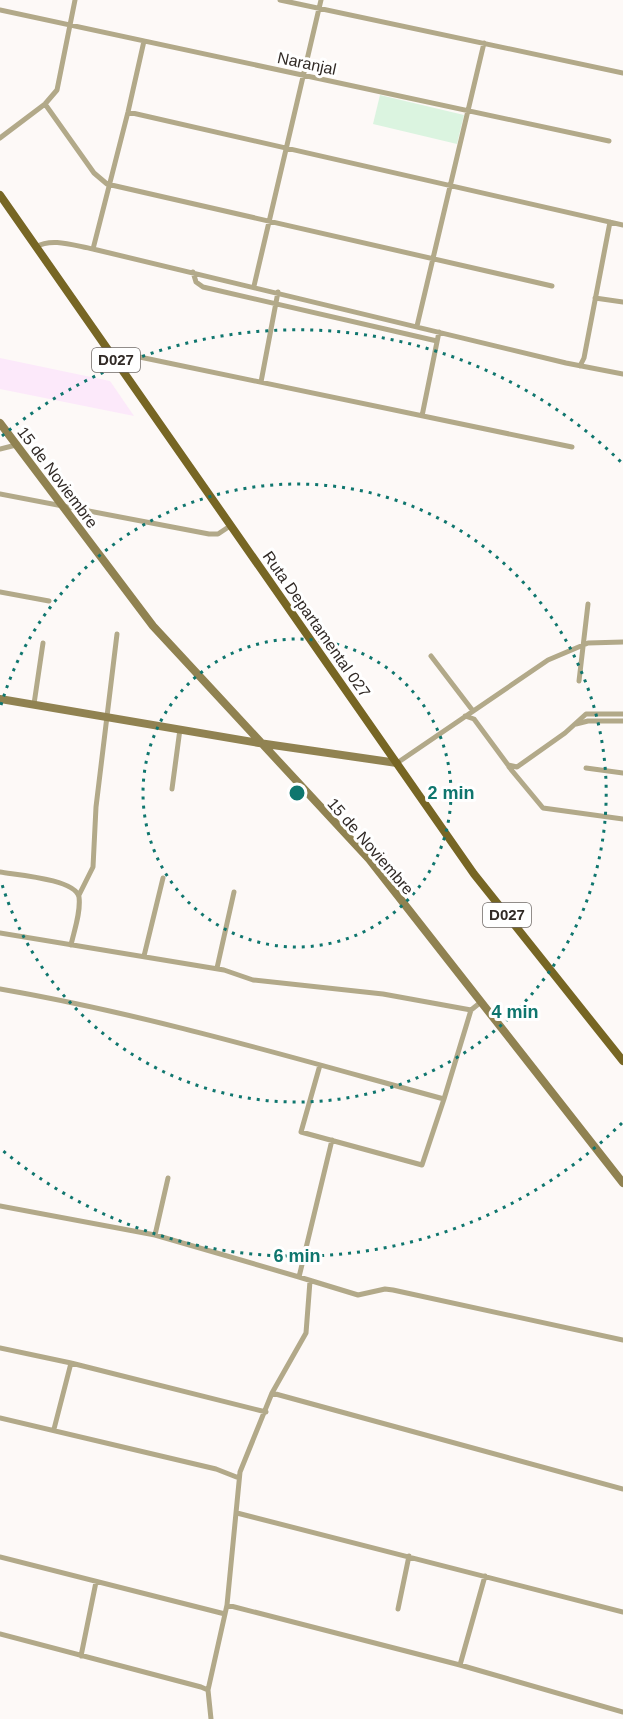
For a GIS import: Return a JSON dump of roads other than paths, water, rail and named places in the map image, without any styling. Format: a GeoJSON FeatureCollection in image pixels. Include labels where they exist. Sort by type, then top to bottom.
{"type":"FeatureCollection","features":[{"type":"Feature","properties":{"kind":"main road","name":"Ruta Departamental 027"},"geometry":{"type":"LineString","coordinates":[[0,195],[474,874],[623,1061]]}},
{"type":"Feature","properties":{"kind":"street"},"geometry":{"type":"LineString","coordinates":[[0,138],[45,104],[57,90],[75,0]]}},
{"type":"Feature","properties":{"kind":"street"},"geometry":{"type":"LineString","coordinates":[[280,0],[623,73]]}},
{"type":"Feature","properties":{"kind":"street"},"geometry":{"type":"LineString","coordinates":[[255,286],[321,0]]}},
{"type":"Feature","properties":{"kind":"street","name":"Naranjal"},"geometry":{"type":"LineString","coordinates":[[0,10],[609,141]]}},
{"type":"Feature","properties":{"kind":"street"},"geometry":{"type":"LineString","coordinates":[[93,249],[129,112],[144,41]]}},
{"type":"Feature","properties":{"kind":"street"},"geometry":{"type":"LineString","coordinates":[[417,326],[470,110],[484,43]]}},
{"type":"Feature","properties":{"kind":"street"},"geometry":{"type":"LineString","coordinates":[[45,104],[94,173],[110,185],[552,286]]}},
{"type":"Feature","properties":{"kind":"street"},"geometry":{"type":"LineString","coordinates":[[129,112],[623,225]]}},
{"type":"Feature","properties":{"kind":"street"},"geometry":{"type":"LineString","coordinates":[[580,366],[584,358],[610,222]]}},
{"type":"Feature","properties":{"kind":"street"},"geometry":{"type":"LineString","coordinates":[[36,247],[46,242],[53,242],[93,249],[255,286],[580,366],[623,374]]}},
{"type":"Feature","properties":{"kind":"street"},"geometry":{"type":"LineString","coordinates":[[193,272],[196,282],[203,287],[437,341]]}},
{"type":"Feature","properties":{"kind":"street"},"geometry":{"type":"LineString","coordinates":[[261,382],[278,292]]}},
{"type":"Feature","properties":{"kind":"street"},"geometry":{"type":"LineString","coordinates":[[595,298],[623,302]]}},
{"type":"Feature","properties":{"kind":"street"},"geometry":{"type":"LineString","coordinates":[[422,416],[439,332]]}},
{"type":"Feature","properties":{"kind":"street"},"geometry":{"type":"LineString","coordinates":[[115,359],[130,355],[572,447]]}},
{"type":"Feature","properties":{"kind":"street","name":"15 de Noviembre"},"geometry":{"type":"LineString","coordinates":[[0,423],[153,626],[259,743],[369,859],[623,1183]]}},
{"type":"Feature","properties":{"kind":"street"},"geometry":{"type":"LineString","coordinates":[[0,449],[16,445]]}},
{"type":"Feature","properties":{"kind":"street"},"geometry":{"type":"LineString","coordinates":[[0,494],[209,534],[218,534],[230,526]]}},
{"type":"Feature","properties":{"kind":"street"},"geometry":{"type":"LineString","coordinates":[[0,592],[49,601]]}},
{"type":"Feature","properties":{"kind":"street"},"geometry":{"type":"LineString","coordinates":[[579,681],[588,604]]}},
{"type":"Feature","properties":{"kind":"street"},"geometry":{"type":"LineString","coordinates":[[71,945],[79,895],[93,867],[106,717],[117,634]]}},
{"type":"Feature","properties":{"kind":"street"},"geometry":{"type":"LineString","coordinates":[[0,699],[259,743],[397,763],[548,660],[584,644],[623,642]]}},
{"type":"Feature","properties":{"kind":"street"},"geometry":{"type":"LineString","coordinates":[[34,704],[43,643]]}},
{"type":"Feature","properties":{"kind":"street"},"geometry":{"type":"LineString","coordinates":[[431,656],[473,711]]}},
{"type":"Feature","properties":{"kind":"street"},"geometry":{"type":"LineString","coordinates":[[508,765],[522,765],[586,714],[623,714]]}},
{"type":"Feature","properties":{"kind":"street"},"geometry":{"type":"LineString","coordinates":[[465,716],[474,719],[543,808],[623,819]]}},
{"type":"Feature","properties":{"kind":"street"},"geometry":{"type":"LineString","coordinates":[[574,724],[581,721],[623,722]]}},
{"type":"Feature","properties":{"kind":"street"},"geometry":{"type":"LineString","coordinates":[[172,789],[180,729]]}},
{"type":"Feature","properties":{"kind":"street"},"geometry":{"type":"LineString","coordinates":[[586,768],[623,773]]}},
{"type":"Feature","properties":{"kind":"street"},"geometry":{"type":"LineString","coordinates":[[0,872],[62,883],[74,888],[79,895]]}},
{"type":"Feature","properties":{"kind":"street"},"geometry":{"type":"LineString","coordinates":[[144,956],[163,878]]}},
{"type":"Feature","properties":{"kind":"street"},"geometry":{"type":"LineString","coordinates":[[217,968],[234,892]]}},
{"type":"Feature","properties":{"kind":"street"},"geometry":{"type":"LineString","coordinates":[[0,933],[217,968],[253,980],[383,994],[471,1010]]}},
{"type":"Feature","properties":{"kind":"street"},"geometry":{"type":"LineString","coordinates":[[0,989],[178,1027],[444,1099]]}},
{"type":"Feature","properties":{"kind":"street"},"geometry":{"type":"LineString","coordinates":[[320,1065],[301,1132],[422,1165],[471,1010],[481,1002]]}},
{"type":"Feature","properties":{"kind":"street"},"geometry":{"type":"LineString","coordinates":[[613,1049],[623,1051]]}},
{"type":"Feature","properties":{"kind":"street"},"geometry":{"type":"LineString","coordinates":[[299,1278],[332,1140]]}},
{"type":"Feature","properties":{"kind":"street"},"geometry":{"type":"LineString","coordinates":[[155,1235],[168,1178]]}},
{"type":"Feature","properties":{"kind":"street"},"geometry":{"type":"LineString","coordinates":[[0,1206],[155,1235],[358,1295],[385,1289],[393,1290],[623,1340]]}},
{"type":"Feature","properties":{"kind":"street"},"geometry":{"type":"LineString","coordinates":[[211,1719],[208,1690],[227,1605],[237,1513],[238,1478],[272,1393],[306,1333],[310,1281]]}},
{"type":"Feature","properties":{"kind":"street"},"geometry":{"type":"LineString","coordinates":[[0,1348],[71,1363],[266,1412]]}},
{"type":"Feature","properties":{"kind":"street"},"geometry":{"type":"LineString","coordinates":[[54,1429],[71,1363]]}},
{"type":"Feature","properties":{"kind":"street"},"geometry":{"type":"LineString","coordinates":[[272,1393],[623,1489]]}},
{"type":"Feature","properties":{"kind":"street"},"geometry":{"type":"LineString","coordinates":[[0,1418],[216,1469],[238,1478]]}},
{"type":"Feature","properties":{"kind":"street"},"geometry":{"type":"LineString","coordinates":[[237,1513],[623,1612]]}},
{"type":"Feature","properties":{"kind":"street"},"geometry":{"type":"LineString","coordinates":[[398,1609],[409,1556]]}},
{"type":"Feature","properties":{"kind":"street"},"geometry":{"type":"LineString","coordinates":[[0,1557],[225,1614]]}},
{"type":"Feature","properties":{"kind":"street"},"geometry":{"type":"LineString","coordinates":[[459,1665],[484,1576]]}},
{"type":"Feature","properties":{"kind":"street"},"geometry":{"type":"LineString","coordinates":[[81,1656],[96,1582]]}},
{"type":"Feature","properties":{"kind":"street"},"geometry":{"type":"LineString","coordinates":[[227,1605],[459,1665],[623,1712]]}},
{"type":"Feature","properties":{"kind":"street"},"geometry":{"type":"LineString","coordinates":[[0,1634],[208,1690]]}}]}
